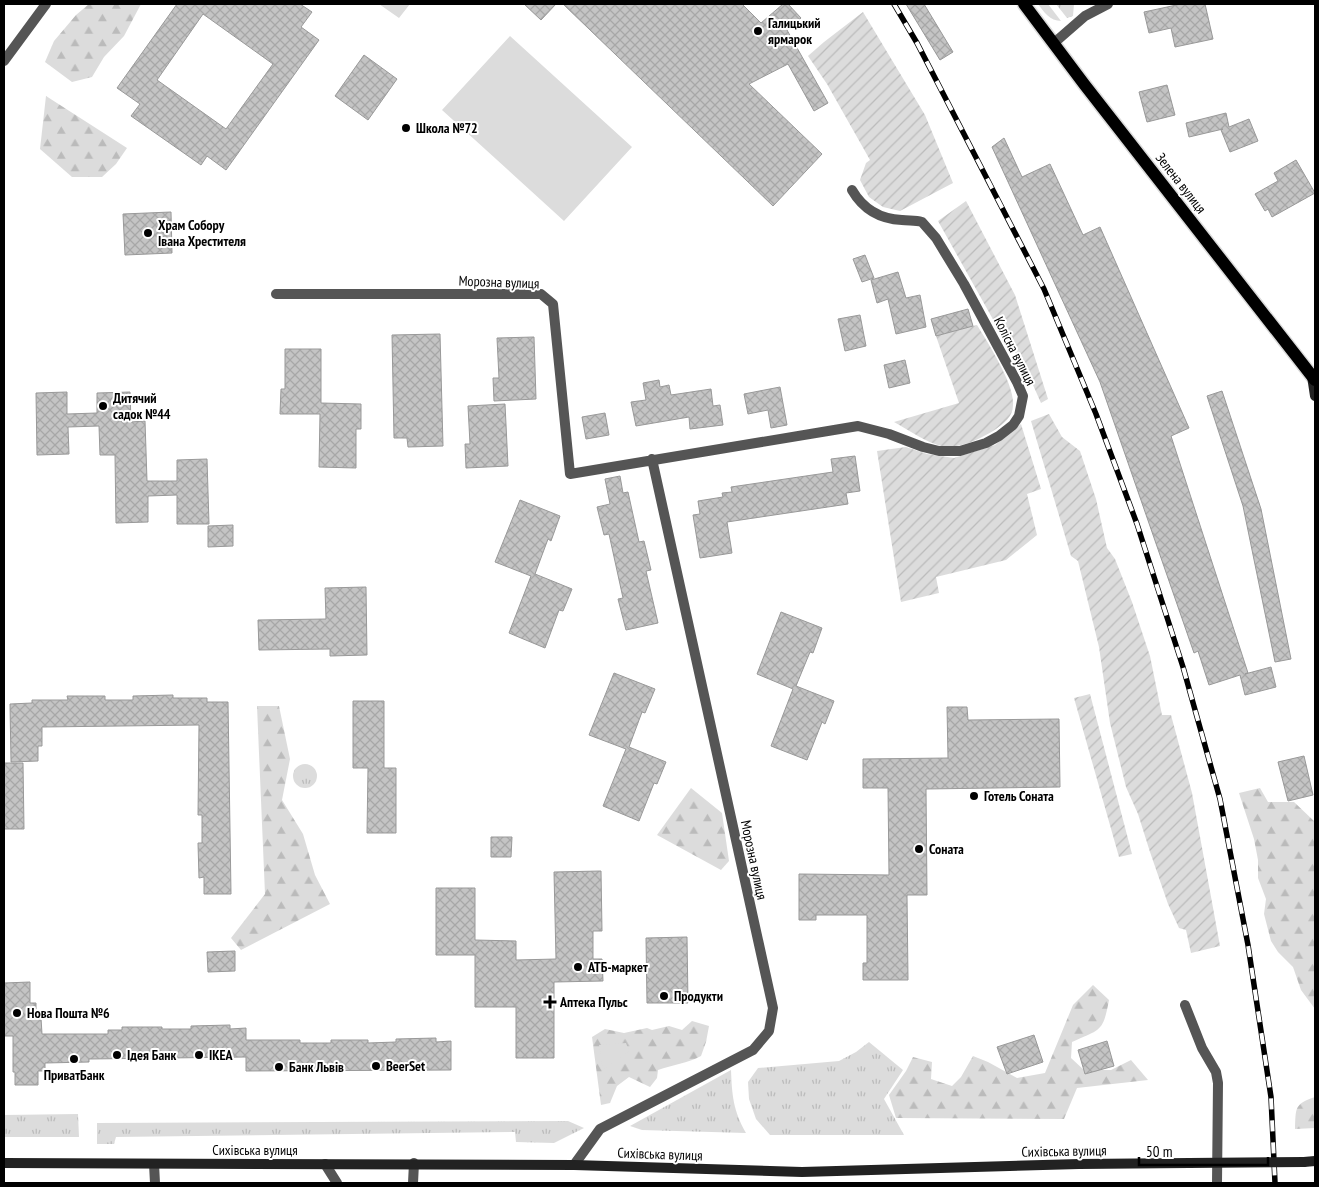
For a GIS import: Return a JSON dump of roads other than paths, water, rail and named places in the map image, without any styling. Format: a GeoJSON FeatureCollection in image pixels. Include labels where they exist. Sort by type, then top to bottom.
{"type":"FeatureCollection","features":[{"type":"Feature","properties":{"kind":"main road","name":"Зелена вулиця"},"geometry":{"type":"LineString","coordinates":[[1024,4],[1084,84],[1314,378]]}},
{"type":"Feature","properties":{"kind":"main road"},"geometry":{"type":"LineString","coordinates":[[1314,378],[1315,396]]}},
{"type":"Feature","properties":{"kind":"main road","name":"Сихівська вулиця"},"geometry":{"type":"LineString","coordinates":[[4,1163],[414,1163],[574,1165],[802,1172],[1079,1164],[1310,1162]]}},
{"type":"Feature","properties":{"kind":"street"},"geometry":{"type":"LineString","coordinates":[[4,61],[46,4]]}},
{"type":"Feature","properties":{"kind":"street"},"geometry":{"type":"LineString","coordinates":[[1054,43],[1085,16],[1108,4]]}},
{"type":"Feature","properties":{"kind":"street","name":"Колісна вулиця"},"geometry":{"type":"LineString","coordinates":[[852,190],[865,208],[874,214],[901,220],[914,220],[922,222],[928,227],[983,318],[1018,382],[1023,396],[1019,416],[1013,425],[986,443],[960,451],[939,451],[858,426]]}},
{"type":"Feature","properties":{"kind":"street","name":"Морозна вулиця"},"geometry":{"type":"LineString","coordinates":[[276,294],[541,294],[553,304],[570,474],[858,426]]}},
{"type":"Feature","properties":{"kind":"street","name":"Морозна вулиця"},"geometry":{"type":"LineString","coordinates":[[574,1165],[600,1129],[753,1050],[769,1031],[773,1008],[652,459]]}},
{"type":"Feature","properties":{"kind":"street"},"geometry":{"type":"LineString","coordinates":[[1185,1005],[1202,1048],[1216,1072],[1218,1083],[1217,1183]]}},
{"type":"Feature","properties":{"kind":"street"},"geometry":{"type":"LineString","coordinates":[[413,1183],[414,1163]]}},
{"type":"Feature","properties":{"kind":"street"},"geometry":{"type":"LineString","coordinates":[[154,1164],[155,1183]]}},
{"type":"Feature","properties":{"kind":"street"},"geometry":{"type":"LineString","coordinates":[[324,1164],[337,1183]]}},
{"type":"Feature","properties":{"kind":"railway"},"geometry":{"type":"LineString","coordinates":[[894,4],[917,43],[1044,289],[1096,414],[1137,524],[1183,667],[1220,799],[1248,945],[1271,1097],[1275,1183]]}},
{"type":"Feature","properties":{"kind":"place","name":"Галицький ярмарок"},"geometry":{"type":"Point","coordinates":[758,31]}},
{"type":"Feature","properties":{"kind":"place","name":"Школа №72"},"geometry":{"type":"Point","coordinates":[406,128]}},
{"type":"Feature","properties":{"kind":"place","name":"Храм Собору Івана Хрестителя"},"geometry":{"type":"Point","coordinates":[148,233]}},
{"type":"Feature","properties":{"kind":"place","name":"Дитячий садок №44"},"geometry":{"type":"Point","coordinates":[103,406]}},
{"type":"Feature","properties":{"kind":"place","name":"Готель Соната"},"geometry":{"type":"Point","coordinates":[974,796]}},
{"type":"Feature","properties":{"kind":"place","name":"Соната"},"geometry":{"type":"Point","coordinates":[919,849]}},
{"type":"Feature","properties":{"kind":"place","name":"АТБ-маркет"},"geometry":{"type":"Point","coordinates":[578,967]}},
{"type":"Feature","properties":{"kind":"place","name":"Продукти"},"geometry":{"type":"Point","coordinates":[664,996]}},
{"type":"Feature","properties":{"kind":"place","name":"Аптека Пульс"},"geometry":{"type":"Point","coordinates":[550,1002]}},
{"type":"Feature","properties":{"kind":"place","name":"Нова Пошта №6"},"geometry":{"type":"Point","coordinates":[17,1013]}},
{"type":"Feature","properties":{"kind":"place","name":"Ідея Банк"},"geometry":{"type":"Point","coordinates":[117,1055]}},
{"type":"Feature","properties":{"kind":"place","name":"IKEA"},"geometry":{"type":"Point","coordinates":[199,1055]}},
{"type":"Feature","properties":{"kind":"place","name":"ПриватБанк"},"geometry":{"type":"Point","coordinates":[74,1059]}},
{"type":"Feature","properties":{"kind":"place","name":"BeerSet"},"geometry":{"type":"Point","coordinates":[376,1066]}},
{"type":"Feature","properties":{"kind":"place","name":"Банк Львів"},"geometry":{"type":"Point","coordinates":[279,1067]}}]}
